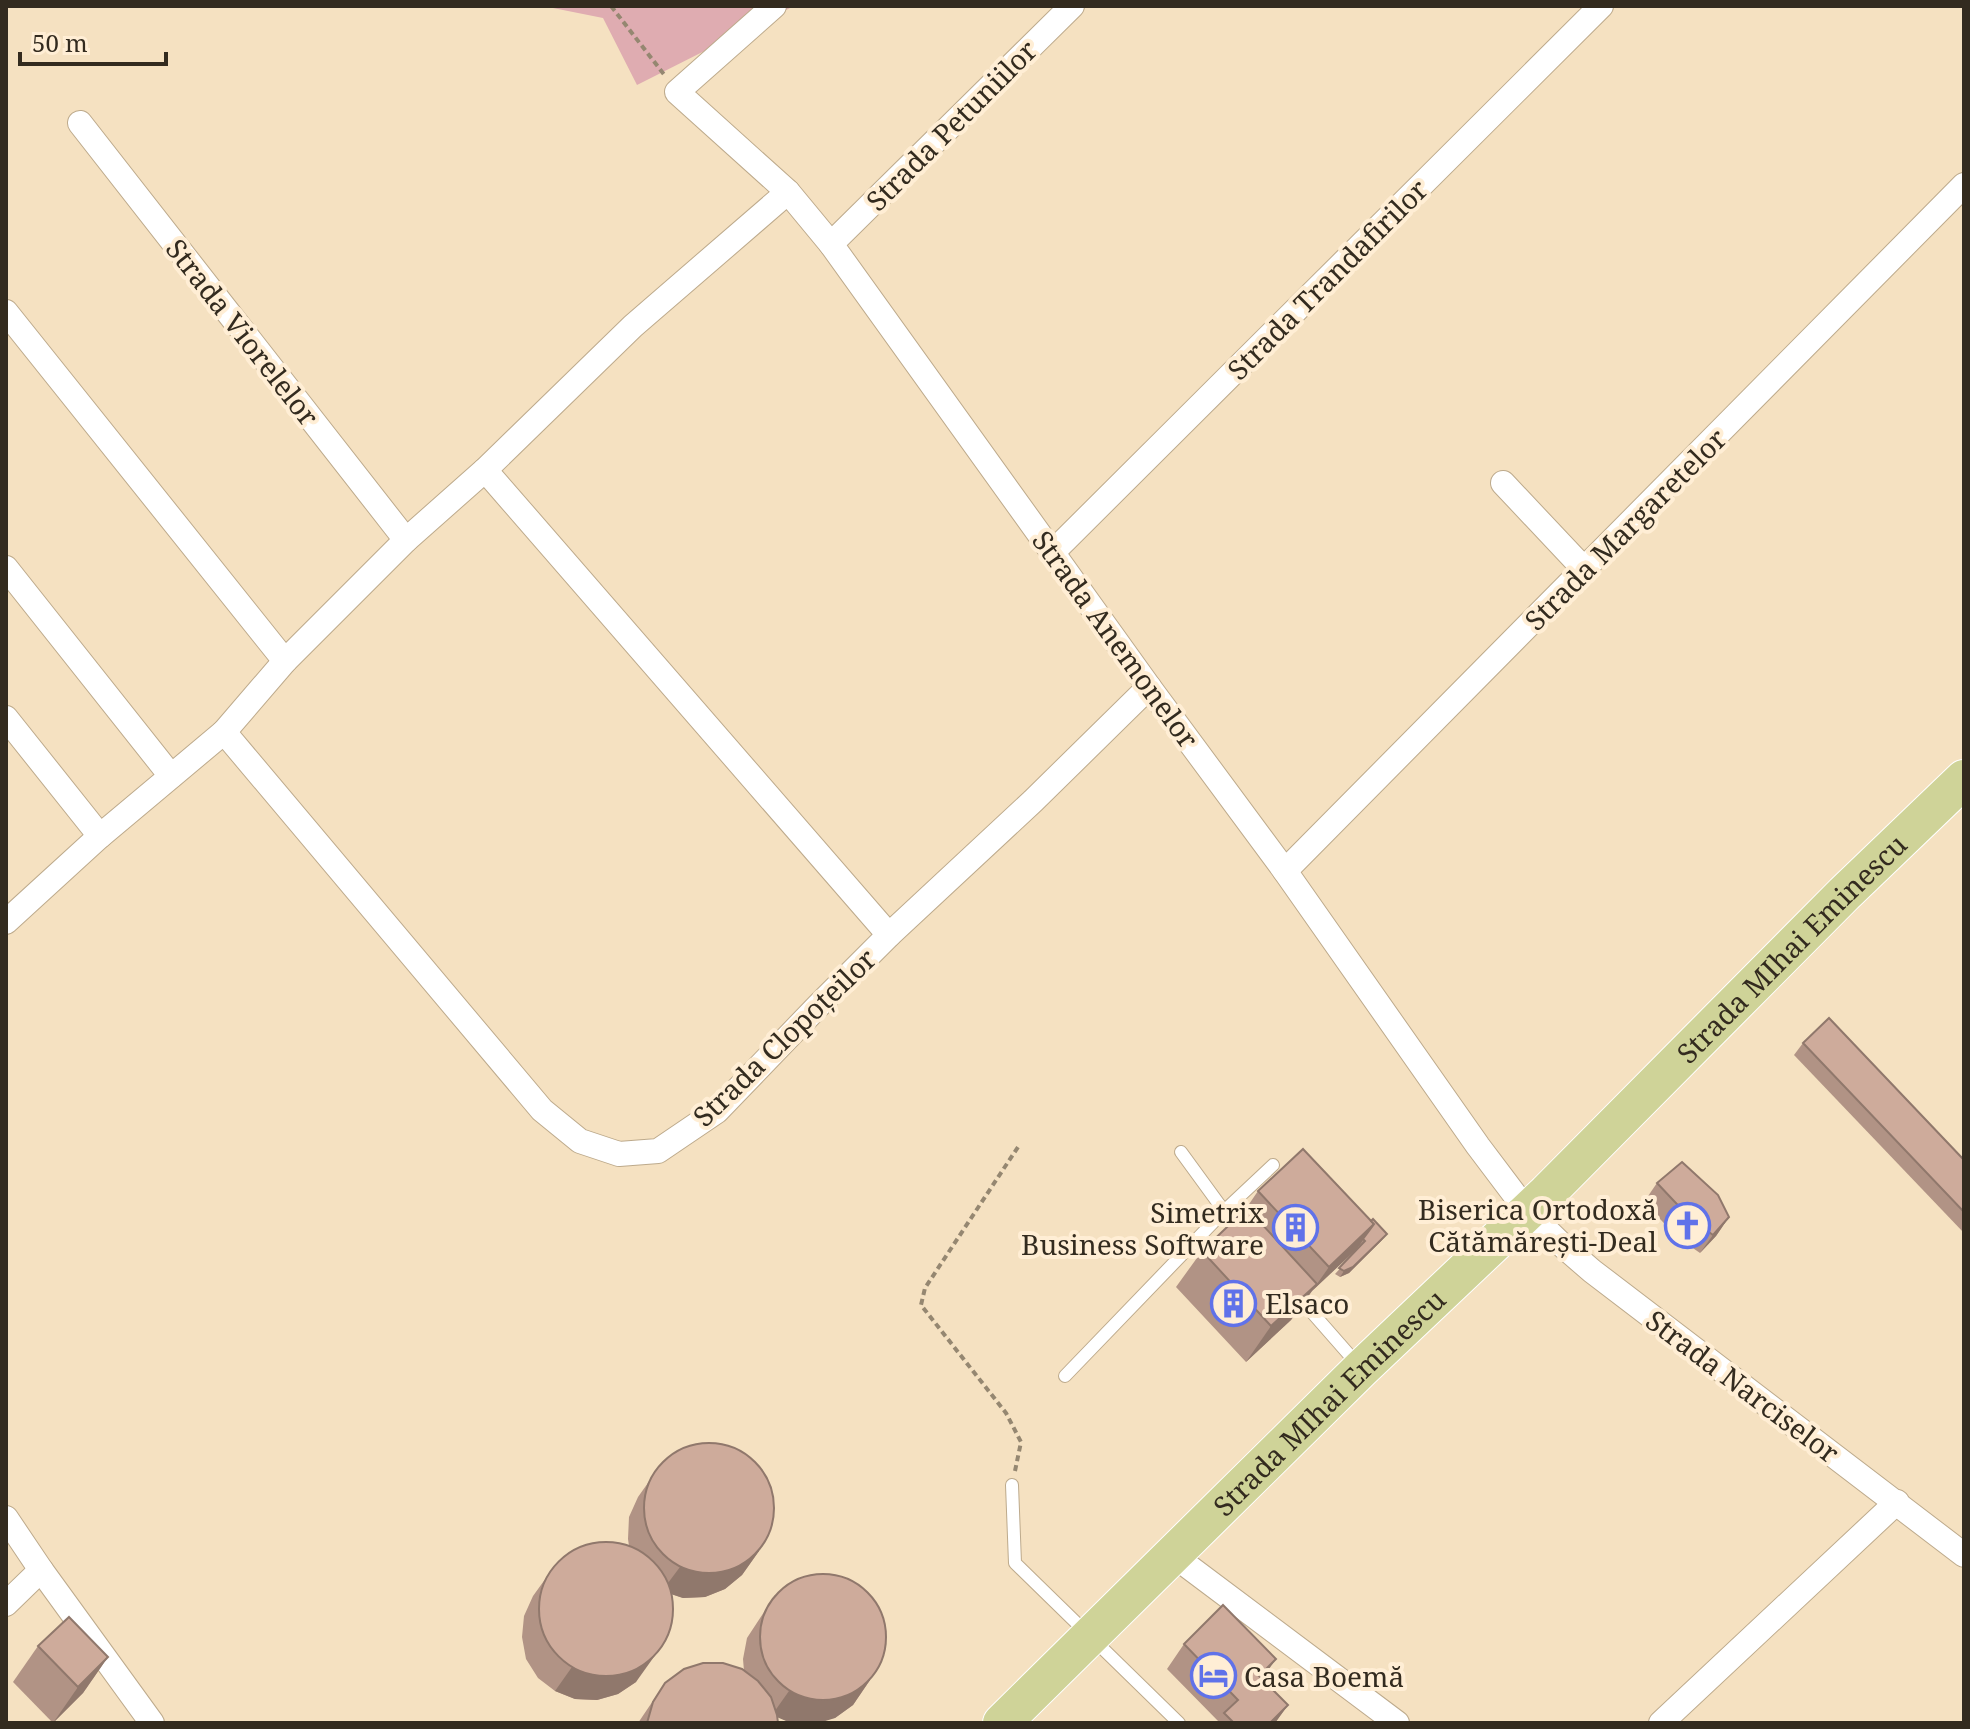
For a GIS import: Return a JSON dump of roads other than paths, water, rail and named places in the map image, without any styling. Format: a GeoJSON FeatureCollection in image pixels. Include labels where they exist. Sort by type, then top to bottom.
{"type":"FeatureCollection","features":[{"type":"Feature","properties":{"kind":"main road","name":"Strada MIhai Eminescu"},"geometry":{"type":"LineString","coordinates":[[1002,1723],[1964,779]]}},
{"type":"Feature","properties":{"kind":"street","name":"Strada Anemonelor"},"geometry":{"type":"LineString","coordinates":[[774,6],[677,92],[788,192],[831,244],[1527,1211]]}},
{"type":"Feature","properties":{"kind":"street","name":"Strada Petuniilor"},"geometry":{"type":"LineString","coordinates":[[831,244],[1072,6]]}},
{"type":"Feature","properties":{"kind":"street","name":"Strada Trandafirilor"},"geometry":{"type":"LineString","coordinates":[[1053,552],[1601,6]]}},
{"type":"Feature","properties":{"kind":"street","name":"Strada Viorelelor"},"geometry":{"type":"LineString","coordinates":[[80,123],[406,540]]}},
{"type":"Feature","properties":{"kind":"street","name":"Strada Margaretelor"},"geometry":{"type":"LineString","coordinates":[[1285,871],[1964,185]]}},
{"type":"Feature","properties":{"kind":"street"},"geometry":{"type":"LineString","coordinates":[[6,922],[100,836],[224,732],[285,661],[406,540],[485,470],[633,326],[788,192]]}},
{"type":"Feature","properties":{"kind":"street"},"geometry":{"type":"LineString","coordinates":[[6,312],[285,661]]}},
{"type":"Feature","properties":{"kind":"street"},"geometry":{"type":"LineString","coordinates":[[485,470],[889,935]]}},
{"type":"Feature","properties":{"kind":"street"},"geometry":{"type":"LineString","coordinates":[[1503,483],[1584,569]]}},
{"type":"Feature","properties":{"kind":"street"},"geometry":{"type":"LineString","coordinates":[[6,568],[171,776]]}},
{"type":"Feature","properties":{"kind":"street","name":"Strada Clopoțeilor"},"geometry":{"type":"LineString","coordinates":[[224,732],[542,1110],[580,1141],[619,1154],[658,1151],[717,1111],[889,935],[1033,801],[1149,687]]}},
{"type":"Feature","properties":{"kind":"street"},"geometry":{"type":"LineString","coordinates":[[6,718],[100,836]]}},
{"type":"Feature","properties":{"kind":"street","name":"Strada Narciselor"},"geometry":{"type":"LineString","coordinates":[[1527,1211],[1592,1271],[1964,1555]]}},
{"type":"Feature","properties":{"kind":"street"},"geometry":{"type":"LineString","coordinates":[[1661,1723],[1897,1502]]}},
{"type":"Feature","properties":{"kind":"street"},"geometry":{"type":"LineString","coordinates":[[6,1518],[152,1723]]}},
{"type":"Feature","properties":{"kind":"street"},"geometry":{"type":"LineString","coordinates":[[1173,1555],[1397,1723]]}},
{"type":"Feature","properties":{"kind":"street"},"geometry":{"type":"LineString","coordinates":[[6,1604],[41,1570]]}},
{"type":"Feature","properties":{"kind":"lane"},"geometry":{"type":"LineString","coordinates":[[1181,1152],[1224,1211],[1254,1245]]}},
{"type":"Feature","properties":{"kind":"lane"},"geometry":{"type":"LineString","coordinates":[[1065,1376],[1224,1211],[1273,1165]]}},
{"type":"Feature","properties":{"kind":"lane"},"geometry":{"type":"LineString","coordinates":[[1283,1279],[1361,1369]]}},
{"type":"Feature","properties":{"kind":"lane"},"geometry":{"type":"LineString","coordinates":[[1012,1485],[1015,1563],[1179,1723]]}},
{"type":"Feature","properties":{"kind":"place","name":"Biserica Ortodoxă Cătămărești-Deal"},"geometry":{"type":"Point","coordinates":[1688,1225]}},
{"type":"Feature","properties":{"kind":"place","name":"Simetrix Business Software"},"geometry":{"type":"Point","coordinates":[1295,1228]}},
{"type":"Feature","properties":{"kind":"place","name":"Elsaco"},"geometry":{"type":"Point","coordinates":[1234,1303]}},
{"type":"Feature","properties":{"kind":"place","name":"Casa Boemă"},"geometry":{"type":"Point","coordinates":[1213,1676]}}]}
